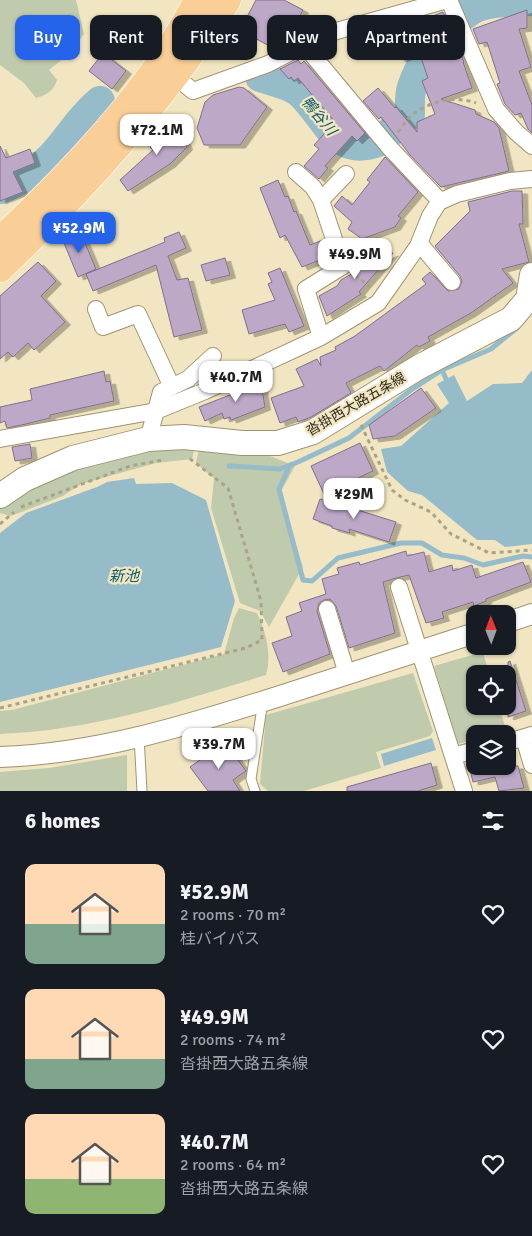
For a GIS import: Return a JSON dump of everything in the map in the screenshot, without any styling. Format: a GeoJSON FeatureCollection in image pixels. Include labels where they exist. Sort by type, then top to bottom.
{"type":"FeatureCollection","features":[{"type":"Feature","properties":{"kind":"highway"},"geometry":{"type":"LineString","coordinates":[[0,241],[44,200],[104,134],[161,62],[199,0]]}},
{"type":"Feature","properties":{"kind":"highway"},"geometry":{"type":"LineString","coordinates":[[0,268],[56,215],[118,148],[176,77],[228,0]]}},
{"type":"Feature","properties":{"kind":"main road","name":"沓掛西大路五条線"},"geometry":{"type":"LineString","coordinates":[[0,496],[25,479],[73,458],[148,439],[184,437],[242,444],[278,443],[313,432],[419,367],[511,319],[530,303],[532,275]]}},
{"type":"Feature","properties":{"kind":"street"},"geometry":{"type":"LineString","coordinates":[[337,31],[448,0],[496,109],[516,132],[532,146]]}},
{"type":"Feature","properties":{"kind":"street"},"geometry":{"type":"LineString","coordinates":[[176,77],[193,91],[276,60]]}},
{"type":"Feature","properties":{"kind":"street"},"geometry":{"type":"LineString","coordinates":[[317,60],[387,144],[440,202]]}},
{"type":"Feature","properties":{"kind":"street"},"geometry":{"type":"LineString","coordinates":[[296,172],[313,187],[321,200],[344,266],[306,289],[321,336]]}},
{"type":"Feature","properties":{"kind":"street"},"geometry":{"type":"LineString","coordinates":[[321,200],[346,174]]}},
{"type":"Feature","properties":{"kind":"street"},"geometry":{"type":"LineString","coordinates":[[0,439],[156,411],[205,391],[321,336],[351,320],[381,298],[419,243],[430,216],[440,202],[457,194],[532,179]]}},
{"type":"Feature","properties":{"kind":"street"},"geometry":{"type":"LineString","coordinates":[[419,243],[452,282]]}},
{"type":"Feature","properties":{"kind":"street"},"geometry":{"type":"LineString","coordinates":[[96,309],[104,327],[138,314],[172,387]]}},
{"type":"Feature","properties":{"kind":"street"},"geometry":{"type":"LineString","coordinates":[[148,439],[161,392],[188,379],[213,356]]}},
{"type":"Feature","properties":{"kind":"street"},"geometry":{"type":"LineString","coordinates":[[399,587],[421,650],[464,791]]}},
{"type":"Feature","properties":{"kind":"street"},"geometry":{"type":"LineString","coordinates":[[327,609],[347,674]]}},
{"type":"Feature","properties":{"kind":"street"},"geometry":{"type":"LineString","coordinates":[[516,619],[532,614]]}},
{"type":"Feature","properties":{"kind":"street"},"geometry":{"type":"LineString","coordinates":[[0,757],[42,756],[205,720],[466,635]]}},
{"type":"Feature","properties":{"kind":"street"},"geometry":{"type":"LineString","coordinates":[[528,737],[532,766]]}},
{"type":"Feature","properties":{"kind":"street"},"geometry":{"type":"LineString","coordinates":[[454,756],[466,753]]}},
{"type":"Feature","properties":{"kind":"lane"},"geometry":{"type":"LineString","coordinates":[[255,791],[252,779],[264,701]]}},
{"type":"Feature","properties":{"kind":"lane"},"geometry":{"type":"LineString","coordinates":[[139,736],[142,791]]}},
{"type":"Feature","properties":{"kind":"path"},"geometry":{"type":"LineString","coordinates":[[387,144],[416,112],[453,98],[463,98],[496,109]]}},
{"type":"Feature","properties":{"kind":"path"},"geometry":{"type":"LineString","coordinates":[[344,266],[381,298]]}},
{"type":"Feature","properties":{"kind":"path"},"geometry":{"type":"LineString","coordinates":[[367,418],[361,424],[392,490],[405,500],[431,512],[451,534],[489,553],[532,550]]}},
{"type":"Feature","properties":{"kind":"path"},"geometry":{"type":"LineString","coordinates":[[0,708],[246,648],[262,640],[261,601],[228,488],[185,455]]}},
{"type":"Feature","properties":{"kind":"path"},"geometry":{"type":"LineString","coordinates":[[0,524],[19,508],[67,488],[130,466],[167,459]]}},
{"type":"Feature","properties":{"kind":"green space"},"geometry":{"type":"Polygon","coordinates":[[[0,0],[76,0],[80,15],[15,15],[15,60],[62,60],[49,70],[57,80],[52,90],[36,98],[24,83],[0,65],[0,0]]]}},
{"type":"Feature","properties":{"kind":"green space"},"geometry":{"type":"Polygon","coordinates":[[[80,17],[84,34],[80,39],[80,17]]]}},
{"type":"Feature","properties":{"kind":"green space"},"geometry":{"type":"Polygon","coordinates":[[[158,444],[195,445],[192,459],[156,463],[81,484],[63,496],[11,516],[0,513],[0,504],[83,462],[158,444]]]}},
{"type":"Feature","properties":{"kind":"green space"},"geometry":{"type":"Polygon","coordinates":[[[200,446],[263,453],[295,466],[280,493],[303,567],[269,627],[260,611],[240,603],[211,508],[214,478],[196,463],[200,446]]]}},
{"type":"Feature","properties":{"kind":"green space"},"geometry":{"type":"Polygon","coordinates":[[[239,608],[257,613],[260,620],[268,652],[266,675],[134,714],[68,727],[0,734],[0,711],[12,710],[224,654],[234,618],[239,608]]]}},
{"type":"Feature","properties":{"kind":"green space"},"geometry":{"type":"Polygon","coordinates":[[[472,655],[484,655],[487,665],[466,665],[466,715],[502,715],[505,725],[466,725],[466,742],[458,744],[434,666],[472,655]]]}},
{"type":"Feature","properties":{"kind":"green space"},"geometry":{"type":"Polygon","coordinates":[[[413,673],[433,731],[430,736],[376,752],[381,768],[304,791],[268,791],[260,784],[266,715],[413,673]]]}},
{"type":"Feature","properties":{"kind":"green space"},"geometry":{"type":"Polygon","coordinates":[[[127,755],[127,791],[0,791],[0,772],[49,768],[127,755]]]}},
{"type":"Feature","properties":{"kind":"water"},"geometry":{"type":"Polygon","coordinates":[[[532,370],[532,544],[505,547],[495,540],[477,540],[422,495],[408,491],[387,472],[381,449],[401,446],[449,403],[437,384],[454,375],[467,401],[493,384],[522,383],[532,370]]]}},
{"type":"Feature","properties":{"kind":"water","name":"新池"},"geometry":{"type":"Polygon","coordinates":[[[134,478],[136,484],[172,483],[206,500],[235,601],[221,647],[0,702],[0,533],[26,513],[107,482],[134,478]]]}},
{"type":"Feature","properties":{"kind":"water"},"geometry":{"type":"Polygon","coordinates":[[[432,738],[436,750],[384,766],[381,754],[432,738]]]}},
{"type":"Feature","properties":{"kind":"building"},"geometry":{"type":"Polygon","coordinates":[[[256,0],[284,0],[303,10],[300,15],[267,15],[267,45],[257,39],[257,15],[248,15],[256,0]]]}},
{"type":"Feature","properties":{"kind":"building"},"geometry":{"type":"Polygon","coordinates":[[[527,10],[527,28],[519,29],[531,67],[519,71],[532,105],[532,133],[528,129],[521,113],[515,115],[505,104],[497,84],[500,83],[487,42],[479,44],[473,29],[527,10]]]}},
{"type":"Feature","properties":{"kind":"building"},"geometry":{"type":"Polygon","coordinates":[[[98,60],[112,60],[126,71],[112,89],[89,71],[98,60]]]}},
{"type":"Feature","properties":{"kind":"building"},"geometry":{"type":"Polygon","coordinates":[[[298,60],[301,64],[304,61],[365,133],[357,141],[352,136],[325,166],[328,168],[319,179],[304,166],[319,149],[314,145],[335,122],[298,78],[294,81],[291,77],[289,79],[280,69],[298,60]]]}},
{"type":"Feature","properties":{"kind":"building"},"geometry":{"type":"Polygon","coordinates":[[[422,60],[463,60],[472,88],[441,99],[475,110],[476,114],[494,122],[499,128],[509,171],[441,187],[410,155],[381,117],[379,119],[363,101],[378,88],[417,132],[417,122],[435,114],[422,81],[428,78],[422,60]]]}},
{"type":"Feature","properties":{"kind":"building"},"geometry":{"type":"Polygon","coordinates":[[[239,87],[244,88],[267,107],[240,145],[204,145],[197,128],[205,102],[213,95],[239,87]]]}},
{"type":"Feature","properties":{"kind":"building"},"geometry":{"type":"Polygon","coordinates":[[[176,118],[187,147],[170,164],[128,191],[120,180],[153,150],[150,147],[176,118]]]}},
{"type":"Feature","properties":{"kind":"building"},"geometry":{"type":"Polygon","coordinates":[[[0,146],[6,158],[30,149],[35,163],[13,172],[23,192],[0,201],[0,146]]]}},
{"type":"Feature","properties":{"kind":"building"},"geometry":{"type":"Polygon","coordinates":[[[385,157],[418,192],[398,216],[401,218],[395,227],[362,239],[348,229],[352,222],[334,206],[342,196],[352,205],[370,182],[367,180],[385,157]]]}},
{"type":"Feature","properties":{"kind":"building"},"geometry":{"type":"Polygon","coordinates":[[[278,180],[285,197],[288,196],[294,212],[296,211],[310,245],[323,240],[328,252],[323,254],[325,258],[302,267],[285,235],[280,238],[260,188],[278,180]]]}},
{"type":"Feature","properties":{"kind":"building"},"geometry":{"type":"Polygon","coordinates":[[[512,191],[522,191],[523,224],[519,224],[529,262],[502,269],[513,283],[471,313],[428,337],[430,341],[419,347],[417,345],[384,371],[380,366],[346,383],[351,393],[311,417],[298,422],[296,417],[280,423],[271,398],[304,386],[296,369],[317,359],[321,366],[320,357],[336,350],[335,347],[355,336],[426,284],[422,279],[430,272],[448,291],[459,289],[462,281],[460,276],[435,246],[470,211],[468,202],[512,191]]]}},
{"type":"Feature","properties":{"kind":"building"},"geometry":{"type":"Polygon","coordinates":[[[80,231],[96,269],[78,277],[62,238],[80,231]]]}},
{"type":"Feature","properties":{"kind":"building"},"geometry":{"type":"Polygon","coordinates":[[[179,232],[186,248],[168,256],[177,280],[188,278],[202,330],[174,337],[156,265],[93,291],[86,274],[165,242],[164,238],[179,232]]]}},
{"type":"Feature","properties":{"kind":"building"},"geometry":{"type":"Polygon","coordinates":[[[374,241],[386,252],[380,258],[393,253],[359,292],[361,294],[327,316],[319,296],[337,286],[341,280],[360,269],[354,264],[374,241]]]}},
{"type":"Feature","properties":{"kind":"building"},"geometry":{"type":"Polygon","coordinates":[[[225,258],[230,275],[206,281],[201,265],[225,258]]]}},
{"type":"Feature","properties":{"kind":"building"},"geometry":{"type":"Polygon","coordinates":[[[38,262],[56,281],[41,296],[65,322],[34,350],[28,343],[13,357],[8,352],[0,359],[0,296],[38,262]]]}},
{"type":"Feature","properties":{"kind":"building"},"geometry":{"type":"Polygon","coordinates":[[[280,268],[304,326],[289,332],[285,324],[249,334],[242,310],[275,300],[268,284],[272,282],[268,273],[280,268]]]}},
{"type":"Feature","properties":{"kind":"building"},"geometry":{"type":"Polygon","coordinates":[[[104,371],[106,382],[110,381],[114,401],[50,415],[50,418],[7,428],[5,421],[0,423],[0,407],[32,400],[30,389],[104,371]]]}},
{"type":"Feature","properties":{"kind":"building"},"geometry":{"type":"Polygon","coordinates":[[[253,380],[254,383],[261,383],[265,407],[231,420],[230,417],[224,419],[222,413],[205,421],[199,407],[235,393],[235,388],[253,380]]]}},
{"type":"Feature","properties":{"kind":"building"},"geometry":{"type":"Polygon","coordinates":[[[421,388],[436,408],[395,436],[373,439],[369,425],[421,388]]]}},
{"type":"Feature","properties":{"kind":"building"},"geometry":{"type":"Polygon","coordinates":[[[360,443],[373,471],[324,494],[311,466],[360,443]]]}},
{"type":"Feature","properties":{"kind":"building"},"geometry":{"type":"Polygon","coordinates":[[[30,444],[32,458],[15,461],[12,447],[30,444]]]}},
{"type":"Feature","properties":{"kind":"building"},"geometry":{"type":"Polygon","coordinates":[[[320,499],[339,504],[340,500],[342,505],[396,522],[389,542],[349,529],[350,533],[332,528],[332,526],[313,519],[320,499]]]}},
{"type":"Feature","properties":{"kind":"building"},"geometry":{"type":"Polygon","coordinates":[[[406,551],[407,556],[424,552],[429,572],[452,565],[453,571],[472,565],[476,578],[523,562],[531,582],[486,599],[486,601],[476,605],[474,605],[473,602],[442,612],[444,618],[426,623],[409,575],[383,582],[395,633],[349,648],[336,606],[330,599],[324,600],[319,603],[317,611],[330,654],[283,672],[272,643],[292,636],[286,617],[302,611],[299,603],[326,594],[322,579],[339,574],[337,568],[359,562],[360,565],[406,551]]]}},
{"type":"Feature","properties":{"kind":"building"},"geometry":{"type":"Polygon","coordinates":[[[516,680],[526,711],[516,714],[516,680]]]}},
{"type":"Feature","properties":{"kind":"building"},"geometry":{"type":"Polygon","coordinates":[[[225,742],[246,771],[233,780],[240,791],[208,791],[190,767],[225,742]]]}},
{"type":"Feature","properties":{"kind":"building"},"geometry":{"type":"Polygon","coordinates":[[[431,763],[437,785],[418,791],[347,791],[347,787],[431,763]]]}},
{"type":"Feature","properties":{"kind":"building"},"geometry":{"type":"Polygon","coordinates":[[[516,766],[518,766],[524,788],[499,791],[495,777],[473,782],[471,775],[516,775],[516,766]]]}},
{"type":"Feature","properties":{"kind":"waterway","name":"鴨谷川"},"geometry":{"type":"LineString","coordinates":[[466,14],[473,9],[489,4],[532,1]]}},
{"type":"Feature","properties":{"kind":"waterway","name":"鴨谷川"},"geometry":{"type":"LineString","coordinates":[[387,135],[410,114],[411,90],[425,60]]}},
{"type":"Feature","properties":{"kind":"waterway","name":"鴨谷川"},"geometry":{"type":"LineString","coordinates":[[260,77],[287,85],[296,90],[333,133],[351,145],[363,146],[378,142]]}},
{"type":"Feature","properties":{"kind":"waterway","name":"鴨谷川"},"geometry":{"type":"LineString","coordinates":[[0,189],[28,176],[46,162],[86,114],[100,101]]}},
{"type":"Feature","properties":{"kind":"waterway"},"geometry":{"type":"LineString","coordinates":[[442,370],[491,349],[517,328]]}},
{"type":"Feature","properties":{"kind":"waterway"},"geometry":{"type":"LineString","coordinates":[[229,466],[280,469],[298,462],[349,438],[411,390],[442,370],[446,379]]}},
{"type":"Feature","properties":{"kind":"waterway"},"geometry":{"type":"LineString","coordinates":[[290,465],[279,489],[303,580],[312,581],[338,558],[401,543],[422,543],[442,555],[464,558],[483,565],[523,556],[532,557]]}}]}
